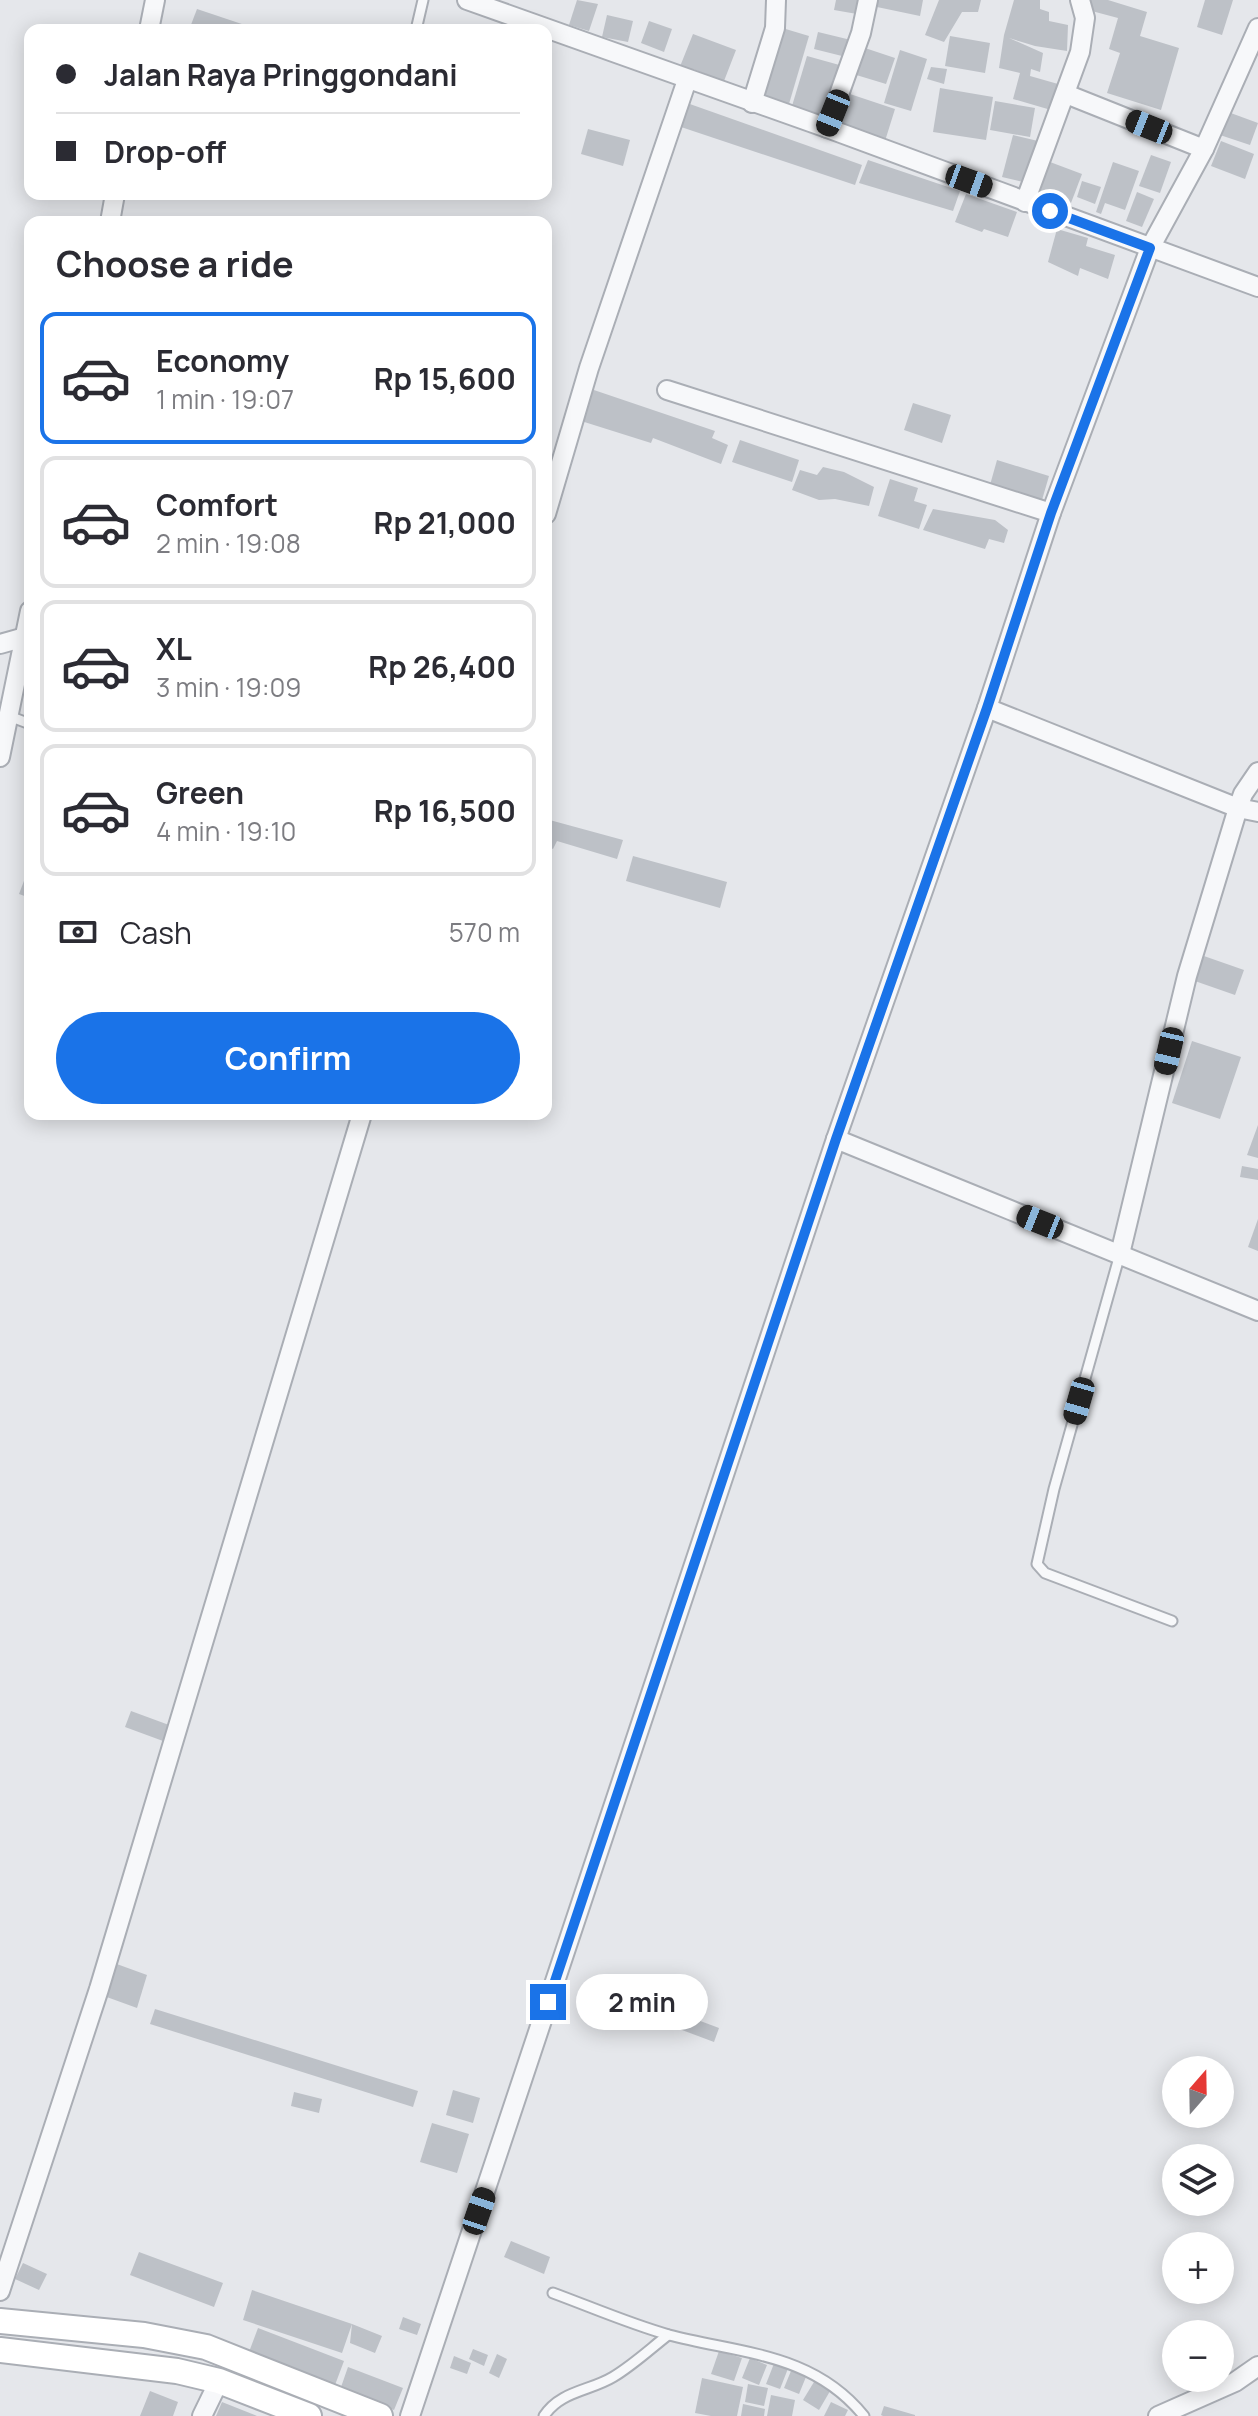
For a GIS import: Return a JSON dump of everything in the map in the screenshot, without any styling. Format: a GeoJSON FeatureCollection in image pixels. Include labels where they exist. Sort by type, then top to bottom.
{"type":"FeatureCollection","features":[{"type":"Feature","properties":{"kind":"main road"},"geometry":{"type":"LineString","coordinates":[[0,2321],[144,2335],[206,2347],[380,2416]]}},
{"type":"Feature","properties":{"kind":"main road"},"geometry":{"type":"LineString","coordinates":[[0,2350],[177,2371],[219,2381],[309,2416]]}},
{"type":"Feature","properties":{"kind":"street"},"geometry":{"type":"LineString","coordinates":[[150,24],[155,0]]}},
{"type":"Feature","properties":{"kind":"street"},"geometry":{"type":"LineString","coordinates":[[467,0],[533,24]]}},
{"type":"Feature","properties":{"kind":"street"},"geometry":{"type":"LineString","coordinates":[[752,103],[775,28],[776,0]]}},
{"type":"Feature","properties":{"kind":"street"},"geometry":{"type":"LineString","coordinates":[[827,128],[861,33],[868,0]]}},
{"type":"Feature","properties":{"kind":"street"},"geometry":{"type":"LineString","coordinates":[[1025,202],[1066,94],[1081,41],[1085,18],[1080,0]]}},
{"type":"Feature","properties":{"kind":"street"},"geometry":{"type":"LineString","coordinates":[[410,2416],[836,1139],[987,708],[1051,513],[1150,248],[1204,149],[1258,28]]}},
{"type":"Feature","properties":{"kind":"street"},"geometry":{"type":"LineString","coordinates":[[552,31],[827,128],[1258,287]]}},
{"type":"Feature","properties":{"kind":"street"},"geometry":{"type":"LineString","coordinates":[[552,494],[589,368],[687,80]]}},
{"type":"Feature","properties":{"kind":"street"},"geometry":{"type":"LineString","coordinates":[[1066,94],[1204,149]]}},
{"type":"Feature","properties":{"kind":"street"},"geometry":{"type":"LineString","coordinates":[[667,390],[1051,513]]}},
{"type":"Feature","properties":{"kind":"street"},"geometry":{"type":"LineString","coordinates":[[0,644],[24,637]]}},
{"type":"Feature","properties":{"kind":"street"},"geometry":{"type":"LineString","coordinates":[[0,757],[24,642]]}},
{"type":"Feature","properties":{"kind":"street"},"geometry":{"type":"LineString","coordinates":[[987,708],[1238,808],[1258,812]]}},
{"type":"Feature","properties":{"kind":"street"},"geometry":{"type":"LineString","coordinates":[[1120,1254],[1187,976],[1238,808],[1243,794],[1258,772]]}},
{"type":"Feature","properties":{"kind":"street"},"geometry":{"type":"LineString","coordinates":[[0,2291],[99,1989],[360,1120]]}},
{"type":"Feature","properties":{"kind":"street"},"geometry":{"type":"LineString","coordinates":[[836,1139],[1258,1311]]}},
{"type":"Feature","properties":{"kind":"street"},"geometry":{"type":"LineString","coordinates":[[1158,2416],[1235,2382],[1258,2366]]}},
{"type":"Feature","properties":{"kind":"street"},"geometry":{"type":"LineString","coordinates":[[202,2416],[219,2381]]}},
{"type":"Feature","properties":{"kind":"lane"},"geometry":{"type":"LineString","coordinates":[[417,24],[423,0]]}},
{"type":"Feature","properties":{"kind":"lane"},"geometry":{"type":"LineString","coordinates":[[9,716],[24,722]]}},
{"type":"Feature","properties":{"kind":"lane"},"geometry":{"type":"LineString","coordinates":[[1120,1254],[1054,1489],[1037,1564],[1045,1573],[1172,1621]]}},
{"type":"Feature","properties":{"kind":"lane"},"geometry":{"type":"LineString","coordinates":[[553,2293],[668,2335],[755,2353],[814,2373],[837,2387],[864,2416]]}},
{"type":"Feature","properties":{"kind":"lane"},"geometry":{"type":"LineString","coordinates":[[544,2416],[559,2399],[593,2388],[611,2378],[668,2335]]}},
{"type":"Feature","properties":{"kind":"building"},"geometry":{"type":"Polygon","coordinates":[[[577,0],[598,4],[589,31],[569,25],[577,0]]]}},
{"type":"Feature","properties":{"kind":"building"},"geometry":{"type":"Polygon","coordinates":[[[836,0],[859,0],[857,14],[834,10],[836,0]]]}},
{"type":"Feature","properties":{"kind":"building"},"geometry":{"type":"Polygon","coordinates":[[[878,0],[923,0],[920,16],[877,7],[878,0]]]}},
{"type":"Feature","properties":{"kind":"building"},"geometry":{"type":"Polygon","coordinates":[[[939,0],[981,0],[978,12],[962,12],[944,42],[925,35],[939,0]]]}},
{"type":"Feature","properties":{"kind":"building"},"geometry":{"type":"Polygon","coordinates":[[[1014,0],[1040,0],[1040,9],[1049,12],[1049,21],[1068,25],[1067,51],[1009,38],[1043,53],[1040,72],[1031,69],[1030,76],[1058,84],[1051,110],[1013,99],[1020,73],[999,68],[1014,0]]]}},
{"type":"Feature","properties":{"kind":"building"},"geometry":{"type":"Polygon","coordinates":[[[1091,0],[1108,0],[1147,12],[1140,36],[1179,48],[1161,110],[1107,93],[1120,53],[1109,49],[1118,18],[1088,10],[1091,0]]]}},
{"type":"Feature","properties":{"kind":"building"},"geometry":{"type":"Polygon","coordinates":[[[1205,0],[1233,0],[1222,35],[1197,27],[1205,0]]]}},
{"type":"Feature","properties":{"kind":"building"},"geometry":{"type":"Polygon","coordinates":[[[197,9],[242,24],[191,24],[197,9]]]}},
{"type":"Feature","properties":{"kind":"building"},"geometry":{"type":"Polygon","coordinates":[[[607,15],[633,21],[628,42],[602,37],[607,15]]]}},
{"type":"Feature","properties":{"kind":"building"},"geometry":{"type":"Polygon","coordinates":[[[649,21],[672,29],[664,52],[641,43],[649,21]]]}},
{"type":"Feature","properties":{"kind":"building"},"geometry":{"type":"Polygon","coordinates":[[[779,27],[809,36],[789,104],[759,95],[779,27]]]}},
{"type":"Feature","properties":{"kind":"building"},"geometry":{"type":"Polygon","coordinates":[[[818,32],[851,40],[846,57],[814,49],[818,32]]]}},
{"type":"Feature","properties":{"kind":"building"},"geometry":{"type":"Polygon","coordinates":[[[693,34],[736,50],[724,81],[693,69],[688,73],[679,69],[693,34]]]}},
{"type":"Feature","properties":{"kind":"building"},"geometry":{"type":"Polygon","coordinates":[[[950,36],[990,43],[985,73],[945,66],[950,36]]]}},
{"type":"Feature","properties":{"kind":"building"},"geometry":{"type":"Polygon","coordinates":[[[862,47],[895,58],[886,84],[853,74],[862,47]]]}},
{"type":"Feature","properties":{"kind":"building"},"geometry":{"type":"Polygon","coordinates":[[[900,50],[927,59],[911,111],[884,103],[900,50]]]}},
{"type":"Feature","properties":{"kind":"building"},"geometry":{"type":"Polygon","coordinates":[[[807,56],[843,66],[828,117],[792,106],[807,56]]]}},
{"type":"Feature","properties":{"kind":"building"},"geometry":{"type":"Polygon","coordinates":[[[931,67],[947,69],[944,84],[927,79],[931,67]]]}},
{"type":"Feature","properties":{"kind":"building"},"geometry":{"type":"Polygon","coordinates":[[[940,88],[993,97],[986,140],[933,132],[940,88]]]}},
{"type":"Feature","properties":{"kind":"building"},"geometry":{"type":"Polygon","coordinates":[[[847,93],[895,109],[885,141],[837,125],[847,93]]]}},
{"type":"Feature","properties":{"kind":"building"},"geometry":{"type":"Polygon","coordinates":[[[995,101],[1035,108],[1030,137],[990,130],[995,101]]]}},
{"type":"Feature","properties":{"kind":"building"},"geometry":{"type":"Polygon","coordinates":[[[687,103],[862,165],[855,185],[681,127],[687,103]]]}},
{"type":"Feature","properties":{"kind":"building"},"geometry":{"type":"Polygon","coordinates":[[[1228,112],[1258,123],[1250,145],[1220,135],[1228,112]]]}},
{"type":"Feature","properties":{"kind":"building"},"geometry":{"type":"Polygon","coordinates":[[[588,129],[630,140],[623,166],[581,154],[588,129]]]}},
{"type":"Feature","properties":{"kind":"building"},"geometry":{"type":"Polygon","coordinates":[[[1013,135],[1038,141],[1027,183],[1002,177],[1013,135]]]}},
{"type":"Feature","properties":{"kind":"building"},"geometry":{"type":"Polygon","coordinates":[[[1221,141],[1254,154],[1245,179],[1211,166],[1221,141]]]}},
{"type":"Feature","properties":{"kind":"building"},"geometry":{"type":"Polygon","coordinates":[[[1151,155],[1171,162],[1160,193],[1139,186],[1151,155]]]}},
{"type":"Feature","properties":{"kind":"building"},"geometry":{"type":"Polygon","coordinates":[[[868,160],[960,191],[953,211],[859,183],[868,160]]]}},
{"type":"Feature","properties":{"kind":"building"},"geometry":{"type":"Polygon","coordinates":[[[1050,162],[1082,174],[1071,203],[1040,192],[1050,162]]]}},
{"type":"Feature","properties":{"kind":"building"},"geometry":{"type":"Polygon","coordinates":[[[1113,162],[1139,171],[1125,210],[1105,203],[1101,214],[1096,212],[1113,162]]]}},
{"type":"Feature","properties":{"kind":"building"},"geometry":{"type":"Polygon","coordinates":[[[1082,181],[1101,187],[1095,204],[1077,197],[1082,181]]]}},
{"type":"Feature","properties":{"kind":"building"},"geometry":{"type":"Polygon","coordinates":[[[1137,192],[1154,199],[1142,227],[1126,221],[1137,192]]]}},
{"type":"Feature","properties":{"kind":"building"},"geometry":{"type":"Polygon","coordinates":[[[966,194],[1017,212],[1008,237],[955,222],[966,194]]]}},
{"type":"Feature","properties":{"kind":"building"},"geometry":{"type":"Polygon","coordinates":[[[1057,229],[1088,238],[1086,246],[1115,255],[1108,279],[1080,268],[1078,276],[1048,262],[1057,229]]]}},
{"type":"Feature","properties":{"kind":"building"},"geometry":{"type":"Polygon","coordinates":[[[588,388],[715,431],[712,438],[728,445],[721,464],[653,438],[651,443],[578,420],[588,388]]]}},
{"type":"Feature","properties":{"kind":"building"},"geometry":{"type":"Polygon","coordinates":[[[913,403],[951,415],[942,443],[904,430],[913,403]]]}},
{"type":"Feature","properties":{"kind":"building"},"geometry":{"type":"Polygon","coordinates":[[[740,440],[799,460],[792,482],[732,462],[740,440]]]}},
{"type":"Feature","properties":{"kind":"building"},"geometry":{"type":"Polygon","coordinates":[[[997,460],[1049,476],[1042,500],[990,485],[997,460]]]}},
{"type":"Feature","properties":{"kind":"building"},"geometry":{"type":"Polygon","coordinates":[[[823,467],[844,472],[874,487],[869,506],[835,499],[819,500],[792,490],[800,470],[817,475],[823,467]]]}},
{"type":"Feature","properties":{"kind":"building"},"geometry":{"type":"Polygon","coordinates":[[[890,479],[918,488],[914,501],[927,505],[919,529],[878,516],[890,479]]]}},
{"type":"Feature","properties":{"kind":"building"},"geometry":{"type":"Polygon","coordinates":[[[933,509],[995,520],[1008,530],[1004,543],[989,539],[985,549],[923,530],[933,509]]]}},
{"type":"Feature","properties":{"kind":"building"},"geometry":{"type":"Polygon","coordinates":[[[552,821],[623,840],[617,859],[557,841],[553,849],[552,821]]]}},
{"type":"Feature","properties":{"kind":"building"},"geometry":{"type":"Polygon","coordinates":[[[633,856],[727,882],[720,908],[626,881],[633,856]]]}},
{"type":"Feature","properties":{"kind":"building"},"geometry":{"type":"Polygon","coordinates":[[[1201,955],[1244,970],[1235,995],[1192,980],[1201,955]]]}},
{"type":"Feature","properties":{"kind":"building"},"geometry":{"type":"Polygon","coordinates":[[[1192,1041],[1241,1057],[1220,1119],[1172,1103],[1192,1041]]]}},
{"type":"Feature","properties":{"kind":"building"},"geometry":{"type":"Polygon","coordinates":[[[1258,1125],[1258,1158],[1247,1155],[1258,1125]]]}},
{"type":"Feature","properties":{"kind":"building"},"geometry":{"type":"Polygon","coordinates":[[[1242,1166],[1258,1169],[1258,1180],[1240,1177],[1242,1166]]]}},
{"type":"Feature","properties":{"kind":"building"},"geometry":{"type":"Polygon","coordinates":[[[1258,1219],[1258,1251],[1248,1247],[1258,1219]]]}},
{"type":"Feature","properties":{"kind":"building"},"geometry":{"type":"Polygon","coordinates":[[[131,1711],[169,1725],[163,1741],[125,1727],[131,1711]]]}},
{"type":"Feature","properties":{"kind":"building"},"geometry":{"type":"Polygon","coordinates":[[[114,1963],[147,1975],[137,2008],[104,1996],[114,1963]]]}},
{"type":"Feature","properties":{"kind":"building"},"geometry":{"type":"Polygon","coordinates":[[[155,2009],[418,2091],[413,2107],[150,2024],[155,2009]]]}},
{"type":"Feature","properties":{"kind":"building"},"geometry":{"type":"Polygon","coordinates":[[[679,2013],[719,2028],[714,2042],[674,2027],[679,2013]]]}},
{"type":"Feature","properties":{"kind":"building"},"geometry":{"type":"Polygon","coordinates":[[[453,2090],[480,2098],[473,2123],[446,2115],[453,2090]]]}},
{"type":"Feature","properties":{"kind":"building"},"geometry":{"type":"Polygon","coordinates":[[[294,2092],[322,2099],[319,2113],[291,2106],[294,2092]]]}},
{"type":"Feature","properties":{"kind":"building"},"geometry":{"type":"Polygon","coordinates":[[[432,2123],[469,2134],[457,2173],[420,2162],[432,2123]]]}},
{"type":"Feature","properties":{"kind":"building"},"geometry":{"type":"Polygon","coordinates":[[[511,2241],[550,2257],[544,2274],[504,2257],[511,2241]]]}},
{"type":"Feature","properties":{"kind":"building"},"geometry":{"type":"Polygon","coordinates":[[[139,2252],[223,2283],[214,2307],[130,2275],[139,2252]]]}},
{"type":"Feature","properties":{"kind":"building"},"geometry":{"type":"Polygon","coordinates":[[[23,2263],[47,2274],[39,2290],[15,2279],[23,2263]]]}},
{"type":"Feature","properties":{"kind":"building"},"geometry":{"type":"Polygon","coordinates":[[[252,2290],[352,2324],[342,2353],[243,2320],[252,2290]]]}},
{"type":"Feature","properties":{"kind":"building"},"geometry":{"type":"Polygon","coordinates":[[[403,2317],[421,2324],[417,2335],[399,2329],[403,2317]]]}},
{"type":"Feature","properties":{"kind":"building"},"geometry":{"type":"Polygon","coordinates":[[[352,2324],[382,2336],[375,2353],[350,2343],[352,2324]]]}},
{"type":"Feature","properties":{"kind":"building"},"geometry":{"type":"Polygon","coordinates":[[[258,2328],[344,2361],[335,2385],[249,2352],[258,2328]]]}},
{"type":"Feature","properties":{"kind":"building"},"geometry":{"type":"Polygon","coordinates":[[[473,2349],[488,2355],[484,2366],[469,2359],[473,2349]]]}},
{"type":"Feature","properties":{"kind":"building"},"geometry":{"type":"Polygon","coordinates":[[[719,2351],[742,2358],[734,2381],[711,2374],[719,2351]]]}},
{"type":"Feature","properties":{"kind":"building"},"geometry":{"type":"Polygon","coordinates":[[[497,2354],[507,2359],[499,2378],[489,2373],[497,2354]]]}},
{"type":"Feature","properties":{"kind":"building"},"geometry":{"type":"Polygon","coordinates":[[[454,2356],[471,2363],[467,2374],[450,2368],[454,2356]]]}},
{"type":"Feature","properties":{"kind":"building"},"geometry":{"type":"Polygon","coordinates":[[[750,2358],[767,2365],[759,2385],[742,2378],[750,2358]]]}},
{"type":"Feature","properties":{"kind":"building"},"geometry":{"type":"Polygon","coordinates":[[[775,2361],[789,2366],[780,2389],[766,2384],[775,2361]]]}},
{"type":"Feature","properties":{"kind":"building"},"geometry":{"type":"Polygon","coordinates":[[[793,2366],[808,2372],[799,2394],[784,2388],[793,2366]]]}},
{"type":"Feature","properties":{"kind":"building"},"geometry":{"type":"Polygon","coordinates":[[[348,2367],[403,2388],[394,2410],[340,2390],[348,2367]]]}},
{"type":"Feature","properties":{"kind":"building"},"geometry":{"type":"Polygon","coordinates":[[[817,2377],[833,2386],[819,2410],[803,2400],[817,2377]]]}},
{"type":"Feature","properties":{"kind":"building"},"geometry":{"type":"Polygon","coordinates":[[[702,2378],[743,2387],[737,2416],[695,2413],[702,2378]]]}},
{"type":"Feature","properties":{"kind":"building"},"geometry":{"type":"Polygon","coordinates":[[[748,2384],[768,2388],[764,2406],[745,2402],[748,2384]]]}},
{"type":"Feature","properties":{"kind":"building"},"geometry":{"type":"Polygon","coordinates":[[[150,2391],[178,2402],[173,2416],[140,2416],[150,2391]]]}},
{"type":"Feature","properties":{"kind":"building"},"geometry":{"type":"Polygon","coordinates":[[[771,2395],[795,2400],[792,2416],[767,2416],[771,2395]]]}},
{"type":"Feature","properties":{"kind":"building"},"geometry":{"type":"Polygon","coordinates":[[[222,2402],[257,2416],[216,2416],[222,2402]]]}},
{"type":"Feature","properties":{"kind":"building"},"geometry":{"type":"Polygon","coordinates":[[[831,2402],[848,2410],[845,2416],[824,2416],[831,2402]]]}},
{"type":"Feature","properties":{"kind":"building"},"geometry":{"type":"Polygon","coordinates":[[[743,2404],[765,2409],[764,2416],[741,2416],[743,2404]]]}},
{"type":"Feature","properties":{"kind":"building"},"geometry":{"type":"Polygon","coordinates":[[[884,2406],[915,2415],[915,2416],[883,2416],[884,2406]]]}},
{"type":"Feature","properties":{"kind":"route"},"geometry":{"type":"LineString","coordinates":[[548,2002],[836,1139],[987,708],[1051,513],[1150,248],[1050,211]]}}]}
